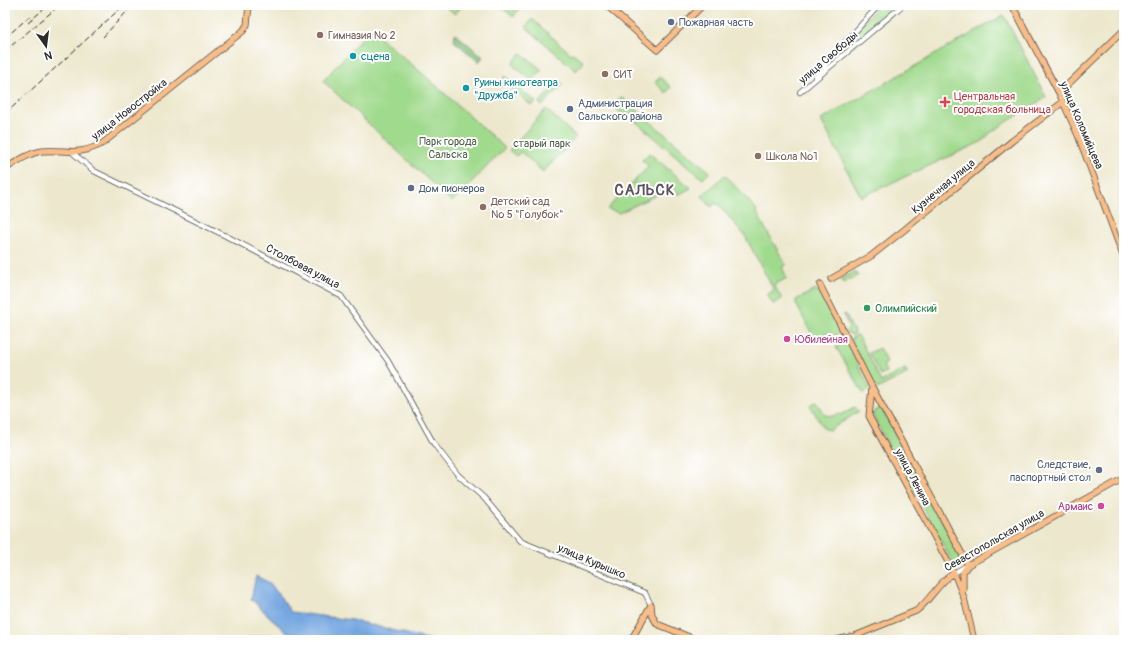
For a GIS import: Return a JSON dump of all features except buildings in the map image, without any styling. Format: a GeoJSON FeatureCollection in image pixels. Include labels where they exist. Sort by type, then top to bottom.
{"type":"FeatureCollection","features":[{"type":"Feature","properties":{"kind":"main road","name":"улица Новостройка"},"geometry":{"type":"LineString","coordinates":[[5,169],[28,156],[41,151],[73,153],[93,148],[104,143],[243,31],[247,25],[249,5]]}},
{"type":"Feature","properties":{"kind":"main road"},"geometry":{"type":"LineString","coordinates":[[606,5],[657,50],[703,5]]}},
{"type":"Feature","properties":{"kind":"main road","name":"улица Коломийцева"},"geometry":{"type":"LineString","coordinates":[[1012,5],[1059,93],[1078,135],[1124,258]]}},
{"type":"Feature","properties":{"kind":"main road"},"geometry":{"type":"LineString","coordinates":[[1059,93],[1124,30]]}},
{"type":"Feature","properties":{"kind":"main road","name":"Кузнечная улица"},"geometry":{"type":"LineString","coordinates":[[831,279],[871,256],[1012,141],[1063,102]]}},
{"type":"Feature","properties":{"kind":"main road","name":"улица Ленина"},"geometry":{"type":"LineString","coordinates":[[820,285],[872,387],[968,564]]}},
{"type":"Feature","properties":{"kind":"main road","name":"улица Ленина"},"geometry":{"type":"LineString","coordinates":[[872,387],[872,404],[869,416],[954,573],[964,598]]}},
{"type":"Feature","properties":{"kind":"main road","name":"Севастопольская улица"},"geometry":{"type":"LineString","coordinates":[[968,564],[1124,478]]}},
{"type":"Feature","properties":{"kind":"main road"},"geometry":{"type":"LineString","coordinates":[[968,564],[963,572],[962,581],[964,598],[974,640]]}},
{"type":"Feature","properties":{"kind":"main road","name":"Севастопольская улица"},"geometry":{"type":"LineString","coordinates":[[836,640],[855,636],[916,611],[925,604],[940,585],[954,573]]}},
{"type":"Feature","properties":{"kind":"main road"},"geometry":{"type":"LineString","coordinates":[[631,640],[651,605]]}},
{"type":"Feature","properties":{"kind":"main road"},"geometry":{"type":"LineString","coordinates":[[651,605],[652,615],[657,624],[697,640]]}},
{"type":"Feature","properties":{"kind":"street","name":"улица Свободы"},"geometry":{"type":"LineString","coordinates":[[879,5],[800,92],[902,5]]}},
{"type":"Feature","properties":{"kind":"street","name":"Столбовая улица"},"geometry":{"type":"LineString","coordinates":[[73,153],[94,171],[226,236],[341,296],[388,361],[434,444],[458,475],[484,498],[520,541]]}},
{"type":"Feature","properties":{"kind":"street","name":"улица Курышко"},"geometry":{"type":"LineString","coordinates":[[520,541],[645,593],[651,605]]}},
{"type":"Feature","properties":{"kind":"street","name":"Севастопольская улица"},"geometry":{"type":"LineString","coordinates":[[954,573],[968,564]]}},
{"type":"Feature","properties":{"kind":"green space"},"geometry":{"type":"Polygon","coordinates":[[[463,5],[455,14],[445,6],[463,5]]]}},
{"type":"Feature","properties":{"kind":"green space"},"geometry":{"type":"Polygon","coordinates":[[[499,5],[514,5],[519,9],[513,17],[499,5]]]}},
{"type":"Feature","properties":{"kind":"green space"},"geometry":{"type":"Polygon","coordinates":[[[879,5],[903,5],[844,54],[839,50],[879,5]]]}},
{"type":"Feature","properties":{"kind":"green space","name":"Центральная городская больница"},"geometry":{"type":"Polygon","coordinates":[[[1004,15],[1046,97],[990,133],[983,141],[861,197],[821,120],[1004,15]]]}},
{"type":"Feature","properties":{"kind":"green space"},"geometry":{"type":"Polygon","coordinates":[[[532,19],[571,54],[573,53],[584,62],[576,71],[526,27],[532,19]]]}},
{"type":"Feature","properties":{"kind":"green space","name":"Парк города Сальска"},"geometry":{"type":"Polygon","coordinates":[[[370,29],[423,74],[505,148],[452,202],[323,81],[370,29]]]}},
{"type":"Feature","properties":{"kind":"green space"},"geometry":{"type":"Polygon","coordinates":[[[455,33],[483,57],[479,62],[454,41],[455,33]]]}},
{"type":"Feature","properties":{"kind":"green space"},"geometry":{"type":"Polygon","coordinates":[[[521,53],[542,70],[532,81],[512,64],[521,53]]]}},
{"type":"Feature","properties":{"kind":"green space"},"geometry":{"type":"Polygon","coordinates":[[[505,76],[536,102],[532,106],[502,80],[505,76]]]}},
{"type":"Feature","properties":{"kind":"green space"},"geometry":{"type":"Polygon","coordinates":[[[660,77],[671,87],[666,93],[655,82],[660,77]]]}},
{"type":"Feature","properties":{"kind":"green space"},"geometry":{"type":"Polygon","coordinates":[[[560,81],[563,85],[542,106],[539,103],[560,81]]]}},
{"type":"Feature","properties":{"kind":"green space"},"geometry":{"type":"Polygon","coordinates":[[[621,97],[710,172],[703,179],[627,114],[625,116],[613,106],[621,97]]]}},
{"type":"Feature","properties":{"kind":"green space","name":"старый парк"},"geometry":{"type":"Polygon","coordinates":[[[546,109],[576,137],[543,172],[521,152],[516,156],[509,150],[546,109]]]}},
{"type":"Feature","properties":{"kind":"green space"},"geometry":{"type":"Polygon","coordinates":[[[649,153],[691,188],[678,195],[673,187],[619,213],[607,209],[649,166],[642,160],[649,153]]]}},
{"type":"Feature","properties":{"kind":"green space"},"geometry":{"type":"Polygon","coordinates":[[[725,175],[757,210],[756,212],[786,265],[782,267],[787,278],[774,285],[782,299],[773,304],[767,295],[774,290],[745,236],[717,203],[711,207],[702,196],[725,175]]]}},
{"type":"Feature","properties":{"kind":"green space"},"geometry":{"type":"Polygon","coordinates":[[[855,272],[859,275],[843,283],[840,279],[855,272]]]}},
{"type":"Feature","properties":{"kind":"green space"},"geometry":{"type":"Polygon","coordinates":[[[815,290],[819,291],[840,332],[832,339],[829,333],[815,340],[796,304],[796,300],[815,290]]]}},
{"type":"Feature","properties":{"kind":"green space"},"geometry":{"type":"Polygon","coordinates":[[[845,314],[855,334],[853,335],[847,333],[846,330],[849,327],[843,315],[845,314]]]}},
{"type":"Feature","properties":{"kind":"green space"},"geometry":{"type":"Polygon","coordinates":[[[858,335],[881,382],[905,369],[908,373],[877,389],[851,341],[851,338],[858,335]]]}},
{"type":"Feature","properties":{"kind":"green space"},"geometry":{"type":"Polygon","coordinates":[[[843,342],[847,343],[870,388],[865,393],[863,393],[836,347],[843,342]]]}},
{"type":"Feature","properties":{"kind":"green space"},"geometry":{"type":"Polygon","coordinates":[[[879,348],[887,363],[883,365],[886,372],[880,375],[869,353],[879,348]]]}},
{"type":"Feature","properties":{"kind":"green space"},"geometry":{"type":"Polygon","coordinates":[[[817,401],[825,415],[841,415],[855,407],[859,411],[830,430],[824,429],[810,405],[817,401]]]}},
{"type":"Feature","properties":{"kind":"green space"},"geometry":{"type":"Polygon","coordinates":[[[881,408],[909,460],[903,465],[898,464],[873,415],[874,411],[881,408]]]}},
{"type":"Feature","properties":{"kind":"green space"},"geometry":{"type":"Polygon","coordinates":[[[911,465],[964,561],[958,566],[954,565],[903,471],[911,465]]]}},
{"type":"Feature","properties":{"kind":"water"},"geometry":{"type":"Polygon","coordinates":[[[256,576],[270,583],[291,612],[352,620],[431,640],[294,640],[251,599],[256,576]]]}},
{"type":"Feature","properties":{"kind":"railway"},"geometry":{"type":"LineString","coordinates":[[28,23],[48,5]]}},
{"type":"Feature","properties":{"kind":"railway"},"geometry":{"type":"LineString","coordinates":[[5,51],[60,5]]}},
{"type":"Feature","properties":{"kind":"railway"},"geometry":{"type":"LineString","coordinates":[[5,114],[124,5]]}},
{"type":"Feature","properties":{"kind":"railway"},"geometry":{"type":"LineString","coordinates":[[103,37],[133,5]]}},
{"type":"Feature","properties":{"kind":"railway"},"geometry":{"type":"LineString","coordinates":[[5,38],[30,16]]}},
{"type":"Feature","properties":{"kind":"place","name":"Пожарная часть"},"geometry":{"type":"Point","coordinates":[671,22]}},
{"type":"Feature","properties":{"kind":"place","name":"Гимназия № 2"},"geometry":{"type":"Point","coordinates":[320,35]}},
{"type":"Feature","properties":{"kind":"place","name":"сцена"},"geometry":{"type":"Point","coordinates":[353,56]}},
{"type":"Feature","properties":{"kind":"place","name":"СИТ"},"geometry":{"type":"Point","coordinates":[605,74]}},
{"type":"Feature","properties":{"kind":"place","name":"Руины кинотеатра \"Дружба\""},"geometry":{"type":"Point","coordinates":[466,88]}},
{"type":"Feature","properties":{"kind":"place","name":"Центральная городская больница"},"geometry":{"type":"Point","coordinates":[945,102]}},
{"type":"Feature","properties":{"kind":"place","name":"Администрация Сальского района"},"geometry":{"type":"Point","coordinates":[570,109]}},
{"type":"Feature","properties":{"kind":"place","name":"Школа №1"},"geometry":{"type":"Point","coordinates":[758,156]}},
{"type":"Feature","properties":{"kind":"place","name":"Дом пионеров"},"geometry":{"type":"Point","coordinates":[411,188]}},
{"type":"Feature","properties":{"kind":"place","name":"Детский сад № 5 \"Голубок\""},"geometry":{"type":"Point","coordinates":[483,207]}},
{"type":"Feature","properties":{"kind":"place","name":"Олимпийский"},"geometry":{"type":"Point","coordinates":[867,308]}},
{"type":"Feature","properties":{"kind":"place","name":"Юбилейная"},"geometry":{"type":"Point","coordinates":[787,339]}},
{"type":"Feature","properties":{"kind":"place","name":"Следствие, паспортный стол"},"geometry":{"type":"Point","coordinates":[1099,470]}},
{"type":"Feature","properties":{"kind":"place","name":"Армаис"},"geometry":{"type":"Point","coordinates":[1101,506]}},
{"type":"Feature","properties":{"kind":"district","name":"САЛЬСК"},"geometry":{"type":"Point","coordinates":[645,190]}}]}
